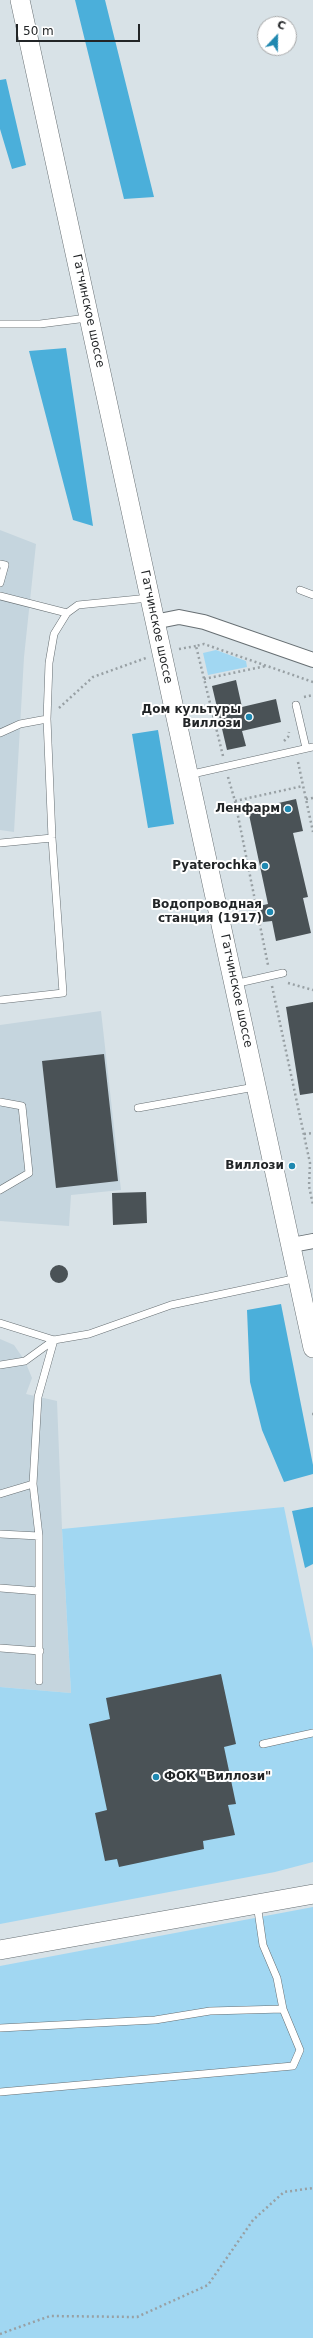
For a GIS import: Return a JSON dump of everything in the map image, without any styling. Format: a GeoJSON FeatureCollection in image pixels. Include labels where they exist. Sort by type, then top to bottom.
{"type":"FeatureCollection","features":[{"type":"Feature","properties":{"kind":"main road","name":"Гатчинское шоссе"},"geometry":{"type":"LineString","coordinates":[[20,0],[90,318],[154,622],[292,1245],[313,1348]]}},
{"type":"Feature","properties":{"kind":"main road"},"geometry":{"type":"LineString","coordinates":[[0,1950],[313,1894]]}},
{"type":"Feature","properties":{"kind":"street"},"geometry":{"type":"LineString","coordinates":[[154,622],[179,617],[204,622],[313,660]]}},
{"type":"Feature","properties":{"kind":"street"},"geometry":{"type":"LineString","coordinates":[[292,1245],[313,1241]]}},
{"type":"Feature","properties":{"kind":"lane"},"geometry":{"type":"LineString","coordinates":[[0,324],[40,324],[90,318]]}},
{"type":"Feature","properties":{"kind":"lane"},"geometry":{"type":"LineString","coordinates":[[0,564],[5,565],[0,583]]}},
{"type":"Feature","properties":{"kind":"lane"},"geometry":{"type":"LineString","coordinates":[[300,590],[313,595]]}},
{"type":"Feature","properties":{"kind":"lane"},"geometry":{"type":"LineString","coordinates":[[0,596],[67,613]]}},
{"type":"Feature","properties":{"kind":"lane"},"geometry":{"type":"LineString","coordinates":[[0,1000],[63,993],[52,838],[47,719],[49,664],[54,634],[67,613],[78,605],[149,598]]}},
{"type":"Feature","properties":{"kind":"lane"},"geometry":{"type":"LineString","coordinates":[[188,775],[309,748],[297,702]]}},
{"type":"Feature","properties":{"kind":"lane"},"geometry":{"type":"LineString","coordinates":[[0,733],[20,724],[47,719]]}},
{"type":"Feature","properties":{"kind":"lane"},"geometry":{"type":"LineString","coordinates":[[0,843],[52,838]]}},
{"type":"Feature","properties":{"kind":"lane"},"geometry":{"type":"LineString","coordinates":[[234,984],[284,973]]}},
{"type":"Feature","properties":{"kind":"lane"},"geometry":{"type":"LineString","coordinates":[[138,1108],[257,1087]]}},
{"type":"Feature","properties":{"kind":"lane"},"geometry":{"type":"LineString","coordinates":[[0,1102],[22,1106],[29,1173],[0,1190]]}},
{"type":"Feature","properties":{"kind":"lane"},"geometry":{"type":"LineString","coordinates":[[0,1365],[25,1361],[54,1340],[89,1334],[171,1305],[298,1278]]}},
{"type":"Feature","properties":{"kind":"lane"},"geometry":{"type":"LineString","coordinates":[[0,1323],[54,1340]]}},
{"type":"Feature","properties":{"kind":"lane"},"geometry":{"type":"LineString","coordinates":[[39,1681],[39,1536],[33,1484],[38,1397],[54,1340]]}},
{"type":"Feature","properties":{"kind":"lane"},"geometry":{"type":"LineString","coordinates":[[0,1494],[33,1484]]}},
{"type":"Feature","properties":{"kind":"lane"},"geometry":{"type":"LineString","coordinates":[[0,1534],[39,1536]]}},
{"type":"Feature","properties":{"kind":"lane"},"geometry":{"type":"LineString","coordinates":[[0,1588],[38,1591]]}},
{"type":"Feature","properties":{"kind":"lane"},"geometry":{"type":"LineString","coordinates":[[0,1648],[40,1650]]}},
{"type":"Feature","properties":{"kind":"lane"},"geometry":{"type":"LineString","coordinates":[[263,1744],[313,1733]]}},
{"type":"Feature","properties":{"kind":"lane"},"geometry":{"type":"LineString","coordinates":[[0,2092],[293,2066],[300,2050],[283,2009],[277,1978],[263,1945],[257,1904]]}},
{"type":"Feature","properties":{"kind":"lane"},"geometry":{"type":"LineString","coordinates":[[0,2028],[155,2020],[210,2011],[283,2009]]}},
{"type":"Feature","properties":{"kind":"path"},"geometry":{"type":"LineString","coordinates":[[172,651],[204,644],[313,682]]}},
{"type":"Feature","properties":{"kind":"path"},"geometry":{"type":"LineString","coordinates":[[196,646],[222,756],[230,754]]}},
{"type":"Feature","properties":{"kind":"path"},"geometry":{"type":"LineString","coordinates":[[47,719],[93,677],[153,655]]}},
{"type":"Feature","properties":{"kind":"path"},"geometry":{"type":"LineString","coordinates":[[204,679],[268,666]]}},
{"type":"Feature","properties":{"kind":"path"},"geometry":{"type":"LineString","coordinates":[[297,702],[313,695]]}},
{"type":"Feature","properties":{"kind":"path"},"geometry":{"type":"LineString","coordinates":[[282,742],[290,734],[288,727]]}},
{"type":"Feature","properties":{"kind":"path"},"geometry":{"type":"LineString","coordinates":[[295,751],[313,830]]}},
{"type":"Feature","properties":{"kind":"path"},"geometry":{"type":"LineString","coordinates":[[235,801],[303,786]]}},
{"type":"Feature","properties":{"kind":"path"},"geometry":{"type":"LineString","coordinates":[[306,799],[313,798]]}},
{"type":"Feature","properties":{"kind":"path"},"geometry":{"type":"LineString","coordinates":[[285,982],[313,990]]}},
{"type":"Feature","properties":{"kind":"path"},"geometry":{"type":"LineString","coordinates":[[304,1134],[313,1133]]}},
{"type":"Feature","properties":{"kind":"path"},"geometry":{"type":"LineString","coordinates":[[0,2334],[50,2316],[137,2317],[208,2285],[253,2220],[284,2192],[313,2188]]}},
{"type":"Feature","properties":{"kind":"shaded area"},"geometry":{"type":"Polygon","coordinates":[[[75,0],[105,0],[154,197],[124,199],[75,0]]]}},
{"type":"Feature","properties":{"kind":"shaded area"},"geometry":{"type":"Polygon","coordinates":[[[6,79],[26,165],[12,169],[0,129],[0,80],[6,79]]]}},
{"type":"Feature","properties":{"kind":"shaded area"},"geometry":{"type":"Polygon","coordinates":[[[66,348],[93,526],[73,520],[29,351],[66,348]]]}},
{"type":"Feature","properties":{"kind":"shaded area"},"geometry":{"type":"Polygon","coordinates":[[[0,530],[36,544],[24,657],[14,832],[0,830],[0,530]]]}},
{"type":"Feature","properties":{"kind":"shaded area"},"geometry":{"type":"Polygon","coordinates":[[[216,650],[246,661],[247,667],[208,675],[203,653],[216,650]]]}},
{"type":"Feature","properties":{"kind":"shaded area"},"geometry":{"type":"Polygon","coordinates":[[[158,730],[174,824],[148,828],[132,734],[158,730]]]}},
{"type":"Feature","properties":{"kind":"shaded area"},"geometry":{"type":"Polygon","coordinates":[[[101,1011],[121,1190],[71,1195],[69,1226],[0,1221],[0,1025],[101,1011]]]}},
{"type":"Feature","properties":{"kind":"shaded area"},"geometry":{"type":"Polygon","coordinates":[[[281,1304],[313,1465],[313,1474],[284,1482],[262,1430],[250,1382],[247,1310],[281,1304]]]}},
{"type":"Feature","properties":{"kind":"shaded area"},"geometry":{"type":"Polygon","coordinates":[[[0,1339],[14,1345],[25,1361],[32,1378],[26,1394],[57,1401],[71,1693],[0,1687],[0,1339]]]}},
{"type":"Feature","properties":{"kind":"shaded area","name":"ФОК \"Виллози\""},"geometry":{"type":"Polygon","coordinates":[[[284,1507],[313,1649],[313,1862],[275,1872],[0,1924],[0,1687],[71,1693],[62,1529],[284,1507]]]}},
{"type":"Feature","properties":{"kind":"shaded area"},"geometry":{"type":"Polygon","coordinates":[[[313,1507],[313,1564],[305,1568],[292,1511],[313,1507]]]}},
{"type":"Feature","properties":{"kind":"shaded area"},"geometry":{"type":"Polygon","coordinates":[[[313,1907],[313,2338],[0,2338],[0,1966],[313,1907]]]}},
{"type":"Feature","properties":{"kind":"building","name":"Дом культуры Виллози"},"geometry":{"type":"Polygon","coordinates":[[[236,680],[242,707],[276,699],[281,722],[242,731],[246,746],[227,750],[212,686],[236,680]]]}},
{"type":"Feature","properties":{"kind":"building"},"geometry":{"type":"Polygon","coordinates":[[[296,799],[303,831],[293,833],[308,897],[303,898],[311,933],[276,941],[272,921],[263,922],[259,906],[268,904],[248,810],[296,799]]]}},
{"type":"Feature","properties":{"kind":"building"},"geometry":{"type":"Polygon","coordinates":[[[313,1002],[313,1093],[300,1095],[286,1007],[313,1002]]]}},
{"type":"Feature","properties":{"kind":"building"},"geometry":{"type":"Polygon","coordinates":[[[104,1054],[118,1181],[56,1188],[42,1061],[104,1054]]]}},
{"type":"Feature","properties":{"kind":"building"},"geometry":{"type":"Polygon","coordinates":[[[146,1192],[147,1223],[113,1225],[112,1193],[146,1192]]]}},
{"type":"Feature","properties":{"kind":"building"},"geometry":{"type":"Polygon","coordinates":[[[59,1265],[65,1268],[68,1274],[65,1280],[59,1283],[53,1280],[50,1274],[53,1268],[59,1265]]]}},
{"type":"Feature","properties":{"kind":"building"},"geometry":{"type":"Polygon","coordinates":[[[221,1674],[236,1744],[224,1747],[236,1804],[228,1805],[235,1835],[203,1841],[204,1849],[119,1867],[117,1859],[105,1861],[95,1813],[107,1810],[89,1724],[110,1719],[106,1698],[221,1674]]]}},
{"type":"Feature","properties":{"kind":"place","name":"Дом культуры Виллози"},"geometry":{"type":"Point","coordinates":[249,717]}},
{"type":"Feature","properties":{"kind":"place","name":"Ленфарм"},"geometry":{"type":"Point","coordinates":[288,809]}},
{"type":"Feature","properties":{"kind":"place","name":"Pyaterochka"},"geometry":{"type":"Point","coordinates":[265,866]}},
{"type":"Feature","properties":{"kind":"place","name":"Водопроводная станция (1917)"},"geometry":{"type":"Point","coordinates":[270,912]}},
{"type":"Feature","properties":{"kind":"place","name":"Виллози"},"geometry":{"type":"Point","coordinates":[292,1166]}},
{"type":"Feature","properties":{"kind":"place","name":"ФОК \"Виллози\""},"geometry":{"type":"Point","coordinates":[156,1777]}}]}
